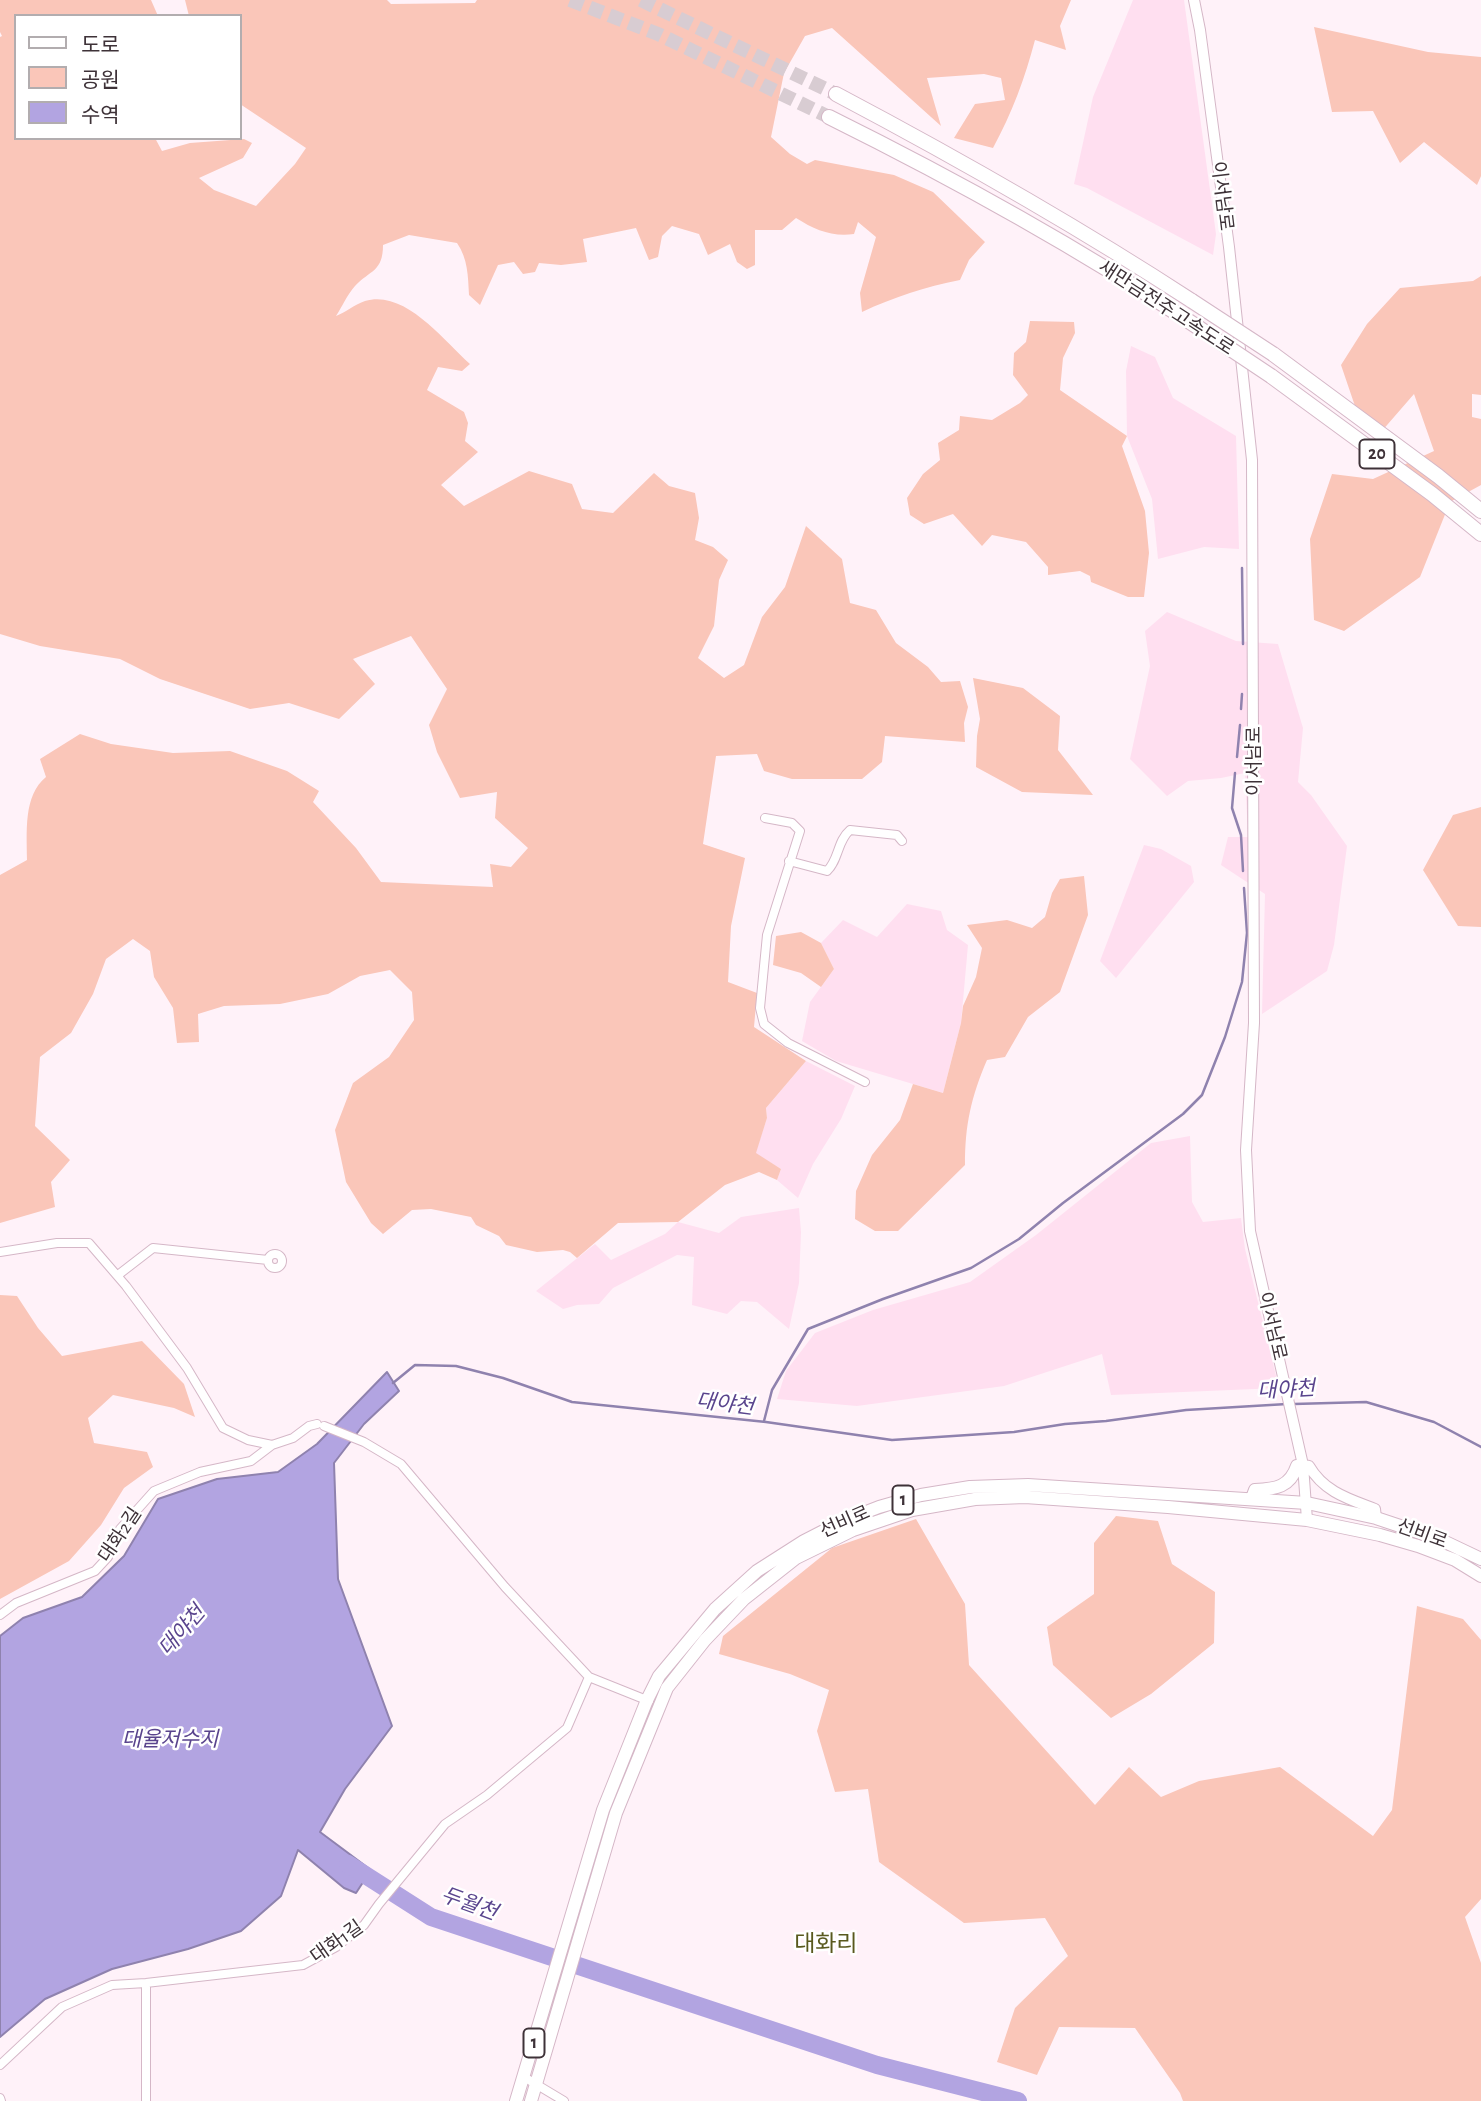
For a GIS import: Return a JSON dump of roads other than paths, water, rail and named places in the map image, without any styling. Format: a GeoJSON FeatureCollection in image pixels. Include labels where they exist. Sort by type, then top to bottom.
{"type":"FeatureCollection","features":[{"type":"Feature","properties":{"kind":"highway","name":"새만금전주고속도로"},"geometry":{"type":"LineString","coordinates":[[836,94],[944,151],[1192,301],[1273,354],[1481,511]]}},
{"type":"Feature","properties":{"kind":"highway","name":"새만금전주고속도로"},"geometry":{"type":"LineString","coordinates":[[829,117],[913,158],[1053,236],[1187,320],[1271,376],[1432,494],[1481,534]]}},
{"type":"Feature","properties":{"kind":"main road","name":"이서남로"},"geometry":{"type":"LineString","coordinates":[[1194,0],[1226,220],[1252,460],[1255,1010],[1246,1150],[1250,1231],[1303,1465],[1307,1520]]}},
{"type":"Feature","properties":{"kind":"main road"},"geometry":{"type":"LineString","coordinates":[[1252,1498],[1255,1490],[1285,1485],[1297,1466],[1310,1466],[1316,1478],[1337,1495],[1376,1510],[1376,1518]]}},
{"type":"Feature","properties":{"kind":"main road","name":"선비로"},"geometry":{"type":"LineString","coordinates":[[570,1943],[603,1810],[659,1676],[715,1609],[757,1571],[804,1541],[843,1521],[921,1495],[970,1488],[1028,1485],[1252,1498],[1307,1503],[1376,1518],[1439,1539],[1481,1559]]}},
{"type":"Feature","properties":{"kind":"main road","name":"선비로"},"geometry":{"type":"LineString","coordinates":[[570,1943],[616,1813],[667,1688],[705,1640],[744,1599],[796,1558],[853,1530],[912,1510],[975,1499],[1025,1497],[1168,1507],[1307,1520],[1380,1535],[1455,1560],[1481,1576]]}},
{"type":"Feature","properties":{"kind":"main road","name":"1"},"geometry":{"type":"LineString","coordinates":[[516,2101],[570,1943]]}},
{"type":"Feature","properties":{"kind":"main road","name":"1"},"geometry":{"type":"LineString","coordinates":[[531,2101],[537,2085],[557,1985]]}},
{"type":"Feature","properties":{"kind":"street"},"geometry":{"type":"LineString","coordinates":[[765,818],[792,822],[800,831],[768,934],[760,1008],[764,1024],[788,1043],[865,1082]]}},
{"type":"Feature","properties":{"kind":"street"},"geometry":{"type":"LineString","coordinates":[[789,862],[827,871],[833,865],[844,835],[850,830],[897,835],[902,841]]}},
{"type":"Feature","properties":{"kind":"street"},"geometry":{"type":"LineString","coordinates":[[0,1252],[57,1243],[89,1242],[118,1275],[187,1368],[223,1429],[248,1440],[272,1446]]}},
{"type":"Feature","properties":{"kind":"street"},"geometry":{"type":"LineString","coordinates":[[118,1275],[153,1248],[268,1260]]}},
{"type":"Feature","properties":{"kind":"street","name":"대화2길"},"geometry":{"type":"LineString","coordinates":[[0,1615],[16,1604],[95,1571],[107,1557],[120,1530],[154,1491],[200,1472],[251,1461],[309,1426],[321,1425],[364,1442],[401,1464],[505,1587],[589,1677]]}},
{"type":"Feature","properties":{"kind":"street"},"geometry":{"type":"LineString","coordinates":[[589,1677],[660,1706]]}},
{"type":"Feature","properties":{"kind":"street","name":"대화1길"},"geometry":{"type":"LineString","coordinates":[[0,2065],[62,2007],[112,1985],[303,1965],[337,1947],[364,1925],[445,1824],[487,1795],[567,1728],[589,1677]]}},
{"type":"Feature","properties":{"kind":"street"},"geometry":{"type":"LineString","coordinates":[[146,1983],[146,2101]]}},
{"type":"Feature","properties":{"kind":"street"},"geometry":{"type":"LineString","coordinates":[[524,2077],[564,2101]]}},
{"type":"Feature","properties":{"kind":"water","name":"대율저수지"},"geometry":{"type":"Polygon","coordinates":[[[387,1372],[399,1391],[364,1424],[334,1463],[338,1579],[392,1726],[345,1789],[320,1832],[371,1870],[356,1893],[344,1888],[298,1850],[281,1896],[241,1931],[188,1949],[112,1969],[45,1999],[0,2037],[0,1636],[23,1618],[82,1597],[124,1556],[158,1499],[217,1479],[278,1472],[317,1444],[387,1372]]]}},
{"type":"Feature","properties":{"kind":"waterway"},"geometry":{"type":"LineString","coordinates":[[1242,568],[1243,644]]}},
{"type":"Feature","properties":{"kind":"waterway"},"geometry":{"type":"LineString","coordinates":[[1241,709],[1242,694]]}},
{"type":"Feature","properties":{"kind":"waterway"},"geometry":{"type":"LineString","coordinates":[[1237,757],[1240,725]]}},
{"type":"Feature","properties":{"kind":"waterway"},"geometry":{"type":"LineString","coordinates":[[1235,773],[1232,808],[1241,835],[1243,871]]}},
{"type":"Feature","properties":{"kind":"waterway"},"geometry":{"type":"LineString","coordinates":[[764,1421],[772,1390],[808,1329],[971,1268],[1019,1239],[1183,1114],[1202,1095],[1225,1037],[1242,982],[1247,933],[1244,888]]}},
{"type":"Feature","properties":{"kind":"waterway","name":"대야천"},"geometry":{"type":"LineString","coordinates":[[393,1383],[415,1365],[456,1366],[503,1378],[572,1402],[766,1422],[892,1440],[1014,1432],[1186,1410],[1287,1404]]}},
{"type":"Feature","properties":{"kind":"waterway","name":"대야천"},"geometry":{"type":"LineString","coordinates":[[1294,1404],[1366,1402],[1434,1422],[1481,1447]]}},
{"type":"Feature","properties":{"kind":"waterway","name":"두월천"},"geometry":{"type":"LineString","coordinates":[[348,1864],[431,1917],[877,2065],[1018,2101]]}},
{"type":"Feature","properties":{"kind":"tunnel"},"geometry":{"type":"LineString","coordinates":[[570,0],[658,34],[829,117]]}},
{"type":"Feature","properties":{"kind":"tunnel"},"geometry":{"type":"LineString","coordinates":[[641,0],[836,94]]}},
{"type":"Feature","properties":{"kind":"district","name":"대화리"},"geometry":{"type":"Point","coordinates":[826,1944]}}]}
